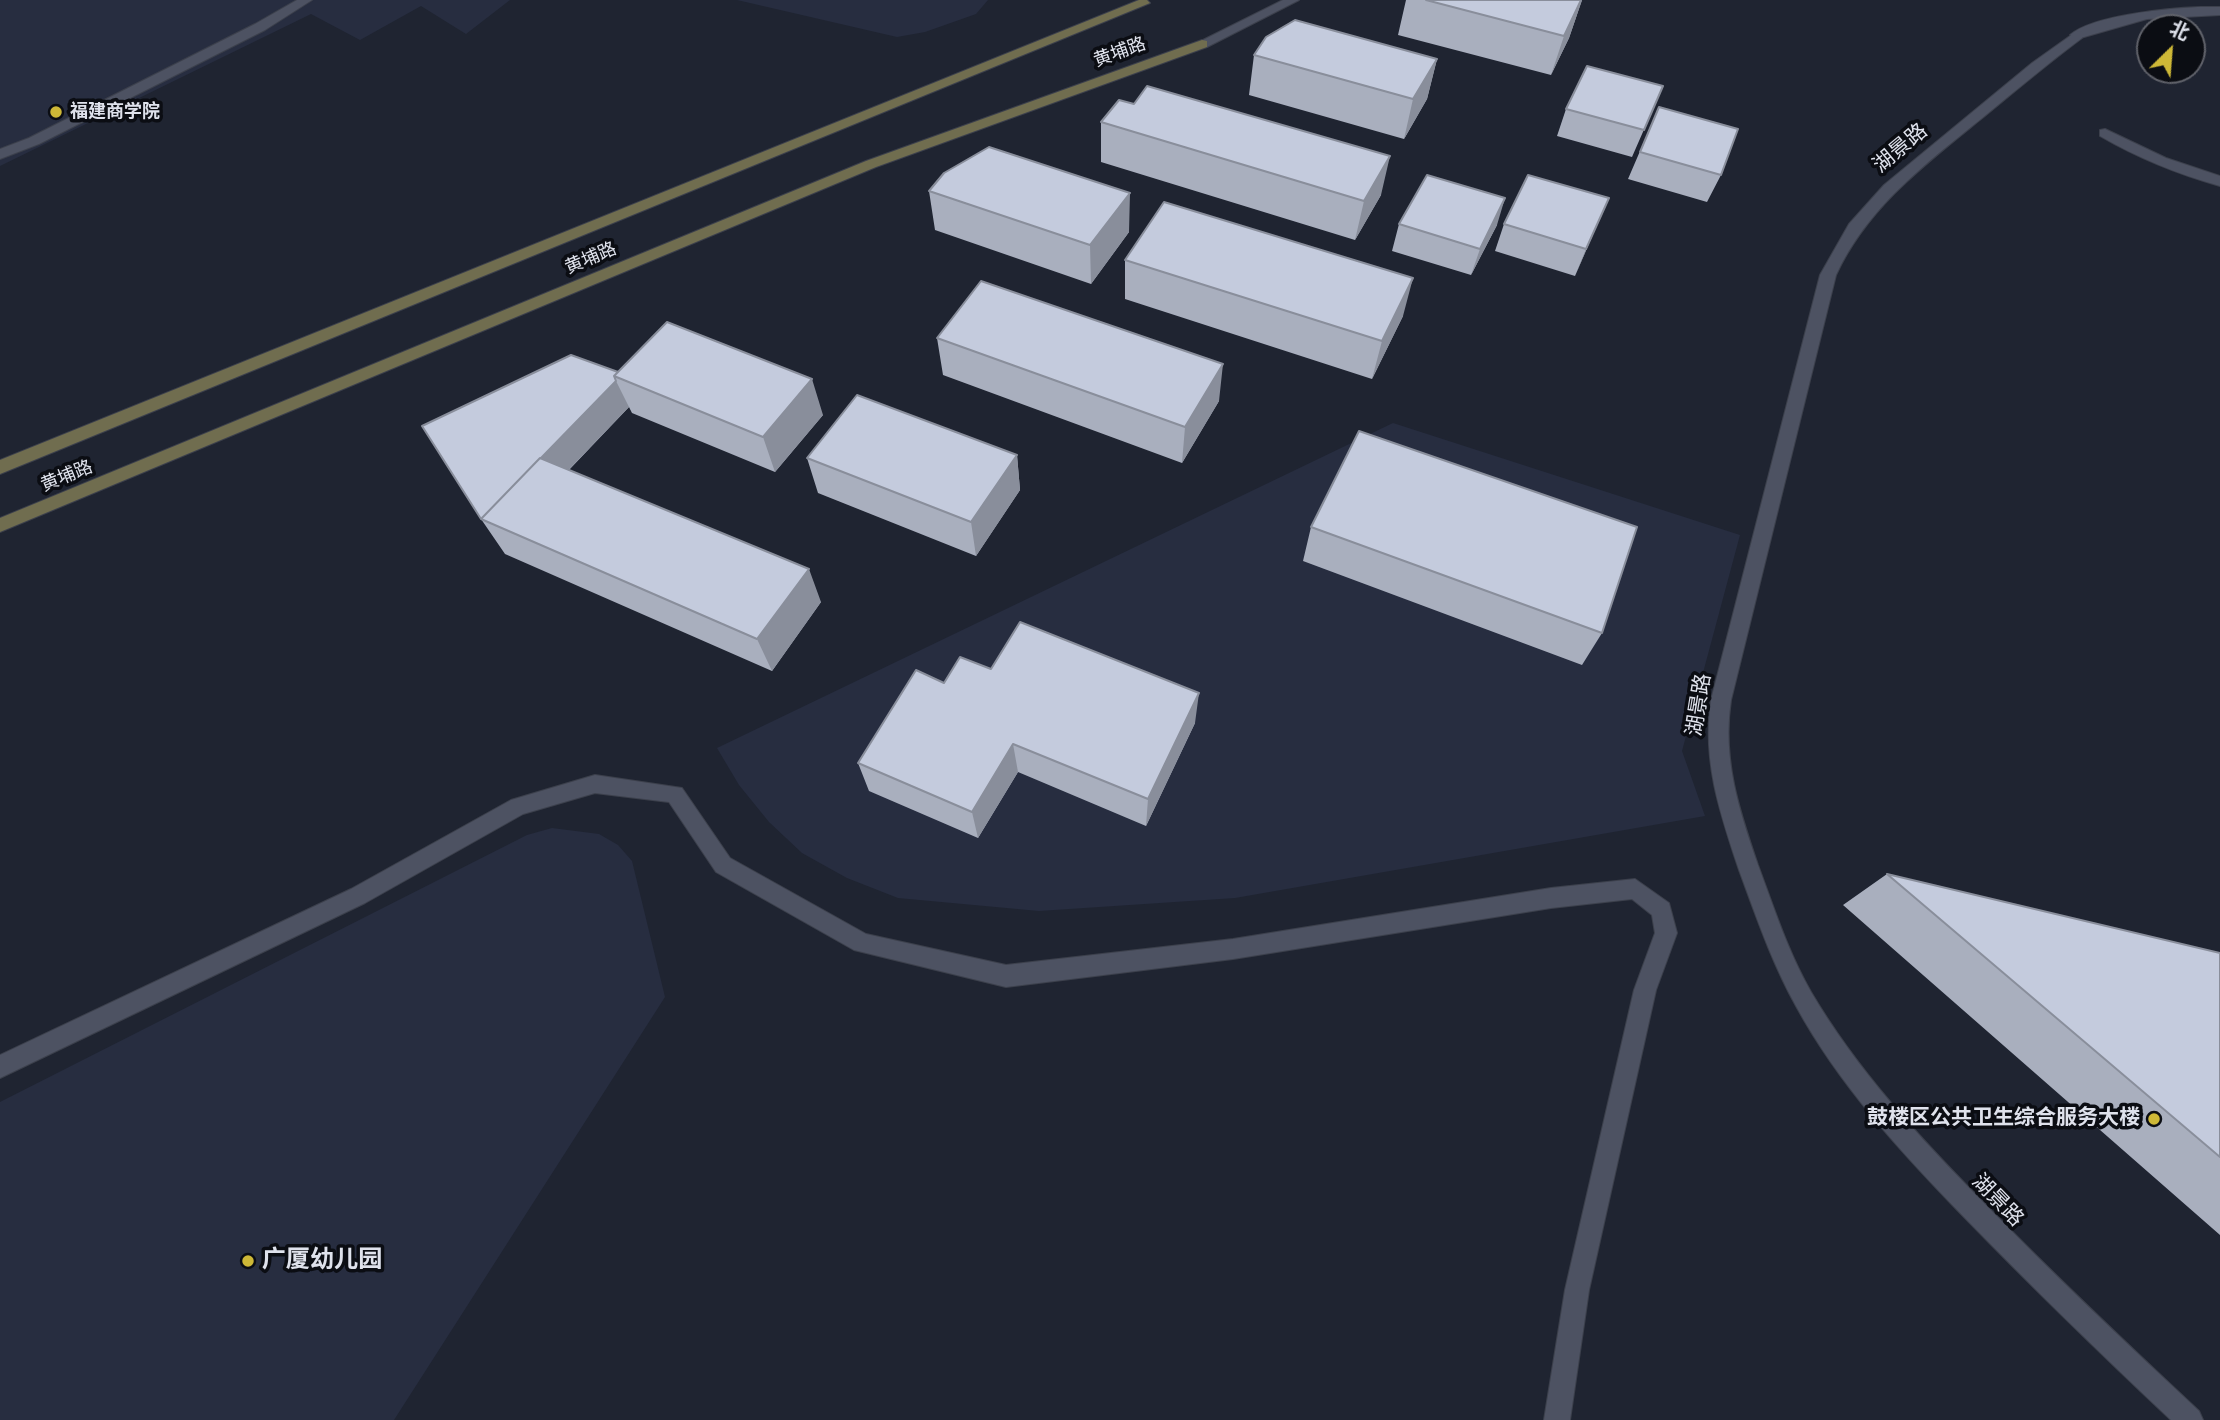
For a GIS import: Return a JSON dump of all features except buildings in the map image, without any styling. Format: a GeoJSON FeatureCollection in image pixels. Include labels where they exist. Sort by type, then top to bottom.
{"type":"FeatureCollection","features":[{"type":"Feature","properties":{"kind":"main road","name":"黄埔路"},"geometry":{"type":"LineString","coordinates":[[0,467],[1147,2]]}},
{"type":"Feature","properties":{"kind":"main road","name":"黄埔路"},"geometry":{"type":"LineString","coordinates":[[0,525],[871,164],[1202,44]]}},
{"type":"Feature","properties":{"kind":"street"},"geometry":{"type":"LineString","coordinates":[[0,154],[34,141],[260,27],[306,0]]}},
{"type":"Feature","properties":{"kind":"street"},"geometry":{"type":"LineString","coordinates":[[1202,44],[1293,0]]}},
{"type":"Feature","properties":{"kind":"street","name":"湖景路"},"geometry":{"type":"LineString","coordinates":[[2190,1420],[1982,1218],[1875,1103],[1835,1049],[1803,999],[1767,918],[1724,795],[1716,748],[1716,724],[1828,275],[1836,255],[1864,215],[1898,180],[2077,35],[2115,21],[2147,14],[2185,10],[2220,11]]}},
{"type":"Feature","properties":{"kind":"street"},"geometry":{"type":"LineString","coordinates":[[2105,133],[2139,154],[2220,181]]}},
{"type":"Feature","properties":{"kind":"street"},"geometry":{"type":"LineString","coordinates":[[0,1067],[358,896],[518,806],[595,784],[675,794],[723,865],[862,943],[1006,976],[1233,949],[1551,898],[1635,889],[1662,910],[1666,933],[1645,990],[1577,1290],[1557,1420]]}},
{"type":"Feature","properties":{"kind":"shaded area","name":"福建商学院"},"geometry":{"type":"Polygon","coordinates":[[[0,0],[510,0],[466,34],[421,6],[360,40],[311,14],[0,166],[0,0]]]}},
{"type":"Feature","properties":{"kind":"shaded area"},"geometry":{"type":"Polygon","coordinates":[[[737,0],[988,0],[976,14],[925,32],[897,37],[737,0]]]}},
{"type":"Feature","properties":{"kind":"shaded area"},"geometry":{"type":"Polygon","coordinates":[[[1393,423],[1740,535],[1682,751],[1705,816],[1235,898],[1039,911],[898,898],[847,878],[802,853],[769,822],[739,785],[717,748],[1393,423]]]}},
{"type":"Feature","properties":{"kind":"shaded area","name":"广厦幼儿园"},"geometry":{"type":"Polygon","coordinates":[[[552,828],[599,834],[618,845],[632,861],[665,997],[394,1420],[0,1420],[0,1102],[527,835],[552,828]]]}},
{"type":"Feature","properties":{"kind":"place","name":"福建商学院"},"geometry":{"type":"Point","coordinates":[56,112]}},
{"type":"Feature","properties":{"kind":"place","name":"鼓楼区公共卫生综合服务大楼"},"geometry":{"type":"Point","coordinates":[2154,1119]}},
{"type":"Feature","properties":{"kind":"place","name":"广厦幼儿园"},"geometry":{"type":"Point","coordinates":[248,1261]}}]}
